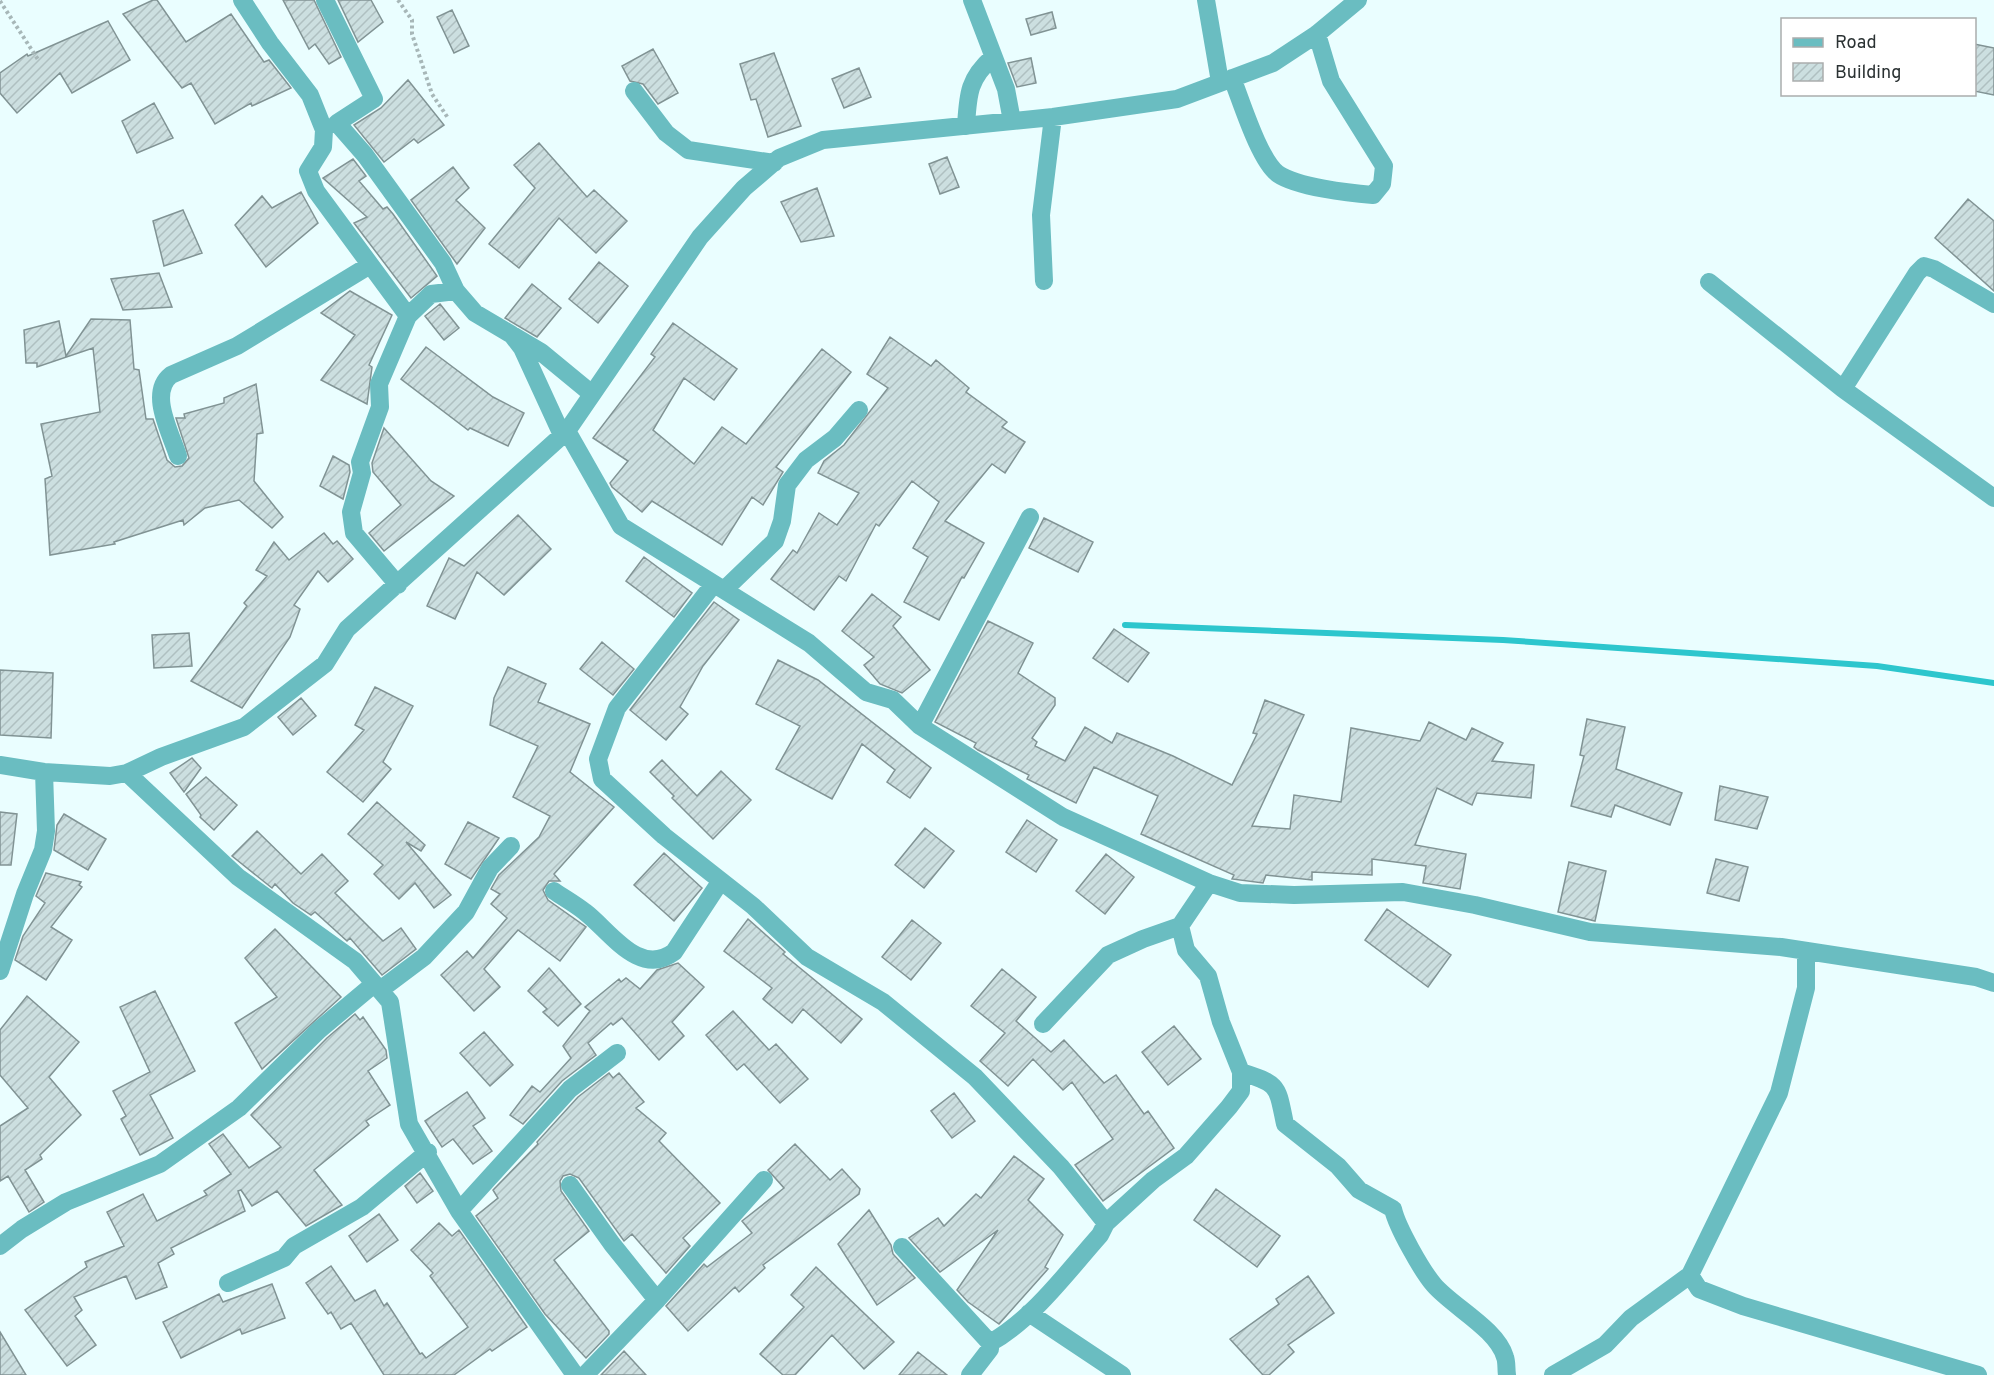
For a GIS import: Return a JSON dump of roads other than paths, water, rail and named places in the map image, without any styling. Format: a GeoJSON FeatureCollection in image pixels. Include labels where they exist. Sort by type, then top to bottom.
{"type":"FeatureCollection","features":[{"type":"Feature","properties":{"kind":"street"},"geometry":{"type":"LineString","coordinates":[[242,0],[270,44],[310,95],[324,130],[323,147],[308,171],[316,191],[408,316]]}},
{"type":"Feature","properties":{"kind":"street"},"geometry":{"type":"LineString","coordinates":[[325,0],[374,99],[338,123],[365,154],[442,262],[456,291],[475,313],[542,351],[592,394]]}},
{"type":"Feature","properties":{"kind":"street"},"geometry":{"type":"LineString","coordinates":[[972,0],[1006,89],[1012,121]]}},
{"type":"Feature","properties":{"kind":"street"},"geometry":{"type":"LineString","coordinates":[[1206,0],[1226,80],[1257,143],[1277,173],[1326,190],[1373,195],[1382,184],[1384,166],[1331,81],[1317,34]]}},
{"type":"Feature","properties":{"kind":"street"},"geometry":{"type":"LineString","coordinates":[[0,765],[44,772],[110,776],[127,773],[161,757],[244,727],[325,664],[347,629],[565,433],[700,237],[744,188],[779,158],[823,140],[1053,117],[1177,99],[1273,63],[1317,34],[1358,0]]}},
{"type":"Feature","properties":{"kind":"street"},"geometry":{"type":"LineString","coordinates":[[966,126],[968,90],[981,68],[993,57]]}},
{"type":"Feature","properties":{"kind":"street"},"geometry":{"type":"LineString","coordinates":[[634,91],[666,133],[688,150],[774,163]]}},
{"type":"Feature","properties":{"kind":"street"},"geometry":{"type":"LineString","coordinates":[[1044,281],[1041,214],[1053,117]]}},
{"type":"Feature","properties":{"kind":"street"},"geometry":{"type":"LineString","coordinates":[[178,456],[159,395],[163,381],[171,375],[237,346],[370,265]]}},
{"type":"Feature","properties":{"kind":"street"},"geometry":{"type":"LineString","coordinates":[[1843,389],[1917,273],[1924,266],[1934,269],[1994,304]]}},
{"type":"Feature","properties":{"kind":"street"},"geometry":{"type":"LineString","coordinates":[[1709,282],[1843,389],[1994,498]]}},
{"type":"Feature","properties":{"kind":"street"},"geometry":{"type":"LineString","coordinates":[[398,585],[354,533],[351,512],[362,473],[360,462],[380,407],[379,384],[408,316],[431,294],[456,291]]}},
{"type":"Feature","properties":{"kind":"street"},"geometry":{"type":"LineString","coordinates":[[510,332],[522,348],[565,433],[621,526],[808,643],[866,692],[893,700],[920,726],[1063,817],[1209,883],[1239,893],[1294,895],[1403,892],[1475,905],[1590,932],[1806,951],[1976,977],[1994,982]]}},
{"type":"Feature","properties":{"kind":"street"},"geometry":{"type":"LineString","coordinates":[[859,410],[835,438],[806,460],[787,485],[782,521],[775,541],[719,587],[617,708],[598,759],[603,779],[620,798],[720,882],[753,906],[807,957],[883,1002],[975,1077],[1061,1167],[1106,1223]]}},
{"type":"Feature","properties":{"kind":"street"},"geometry":{"type":"LineString","coordinates":[[920,726],[1030,517]]}},
{"type":"Feature","properties":{"kind":"street"},"geometry":{"type":"LineString","coordinates":[[0,971],[24,894],[43,850],[46,831],[44,772]]}},
{"type":"Feature","properties":{"kind":"street"},"geometry":{"type":"LineString","coordinates":[[127,773],[238,878],[355,961],[390,1002],[409,1124],[428,1152],[459,1211],[575,1375]]}},
{"type":"Feature","properties":{"kind":"street"},"geometry":{"type":"LineString","coordinates":[[0,1246],[22,1228],[66,1202],[159,1164],[239,1108],[319,1030],[376,987],[424,957],[460,918],[479,892],[490,868],[511,846]]}},
{"type":"Feature","properties":{"kind":"street"},"geometry":{"type":"LineString","coordinates":[[554,891],[587,913],[631,953],[652,961],[664,959],[674,952],[720,882]]}},
{"type":"Feature","properties":{"kind":"street"},"geometry":{"type":"LineString","coordinates":[[1043,1024],[1108,955],[1180,926],[1209,883]]}},
{"type":"Feature","properties":{"kind":"street"},"geometry":{"type":"LineString","coordinates":[[990,1343],[1006,1334],[1029,1314],[1100,1235],[1106,1223],[1153,1180],[1186,1156],[1241,1090],[1241,1072],[1221,1022],[1208,976],[1186,950],[1180,926]]}},
{"type":"Feature","properties":{"kind":"street"},"geometry":{"type":"LineString","coordinates":[[1553,1375],[1605,1345],[1631,1318],[1690,1275],[1779,1093],[1806,988],[1806,951]]}},
{"type":"Feature","properties":{"kind":"street"},"geometry":{"type":"LineString","coordinates":[[459,1211],[570,1089],[617,1053]]}},
{"type":"Feature","properties":{"kind":"street"},"geometry":{"type":"LineString","coordinates":[[1241,1072],[1270,1081],[1279,1092],[1285,1124],[1338,1166],[1359,1190],[1393,1209],[1396,1224],[1413,1248],[1423,1271],[1435,1287],[1464,1314],[1483,1326],[1505,1356],[1507,1375]]}},
{"type":"Feature","properties":{"kind":"street"},"geometry":{"type":"LineString","coordinates":[[228,1283],[284,1258],[294,1246],[362,1207],[428,1152]]}},
{"type":"Feature","properties":{"kind":"street"},"geometry":{"type":"LineString","coordinates":[[585,1375],[657,1300],[764,1180]]}},
{"type":"Feature","properties":{"kind":"street"},"geometry":{"type":"LineString","coordinates":[[570,1185],[612,1244],[657,1300]]}},
{"type":"Feature","properties":{"kind":"street"},"geometry":{"type":"LineString","coordinates":[[902,1247],[990,1343],[990,1349],[970,1375]]}},
{"type":"Feature","properties":{"kind":"street"},"geometry":{"type":"LineString","coordinates":[[1690,1275],[1699,1289],[1743,1306],[1954,1372],[1978,1375]]}},
{"type":"Feature","properties":{"kind":"street"},"geometry":{"type":"LineString","coordinates":[[1029,1314],[1122,1375]]}},
{"type":"Feature","properties":{"kind":"waterway"},"geometry":{"type":"LineString","coordinates":[[1125,625],[1503,640],[1877,666],[1994,683]]}}]}
